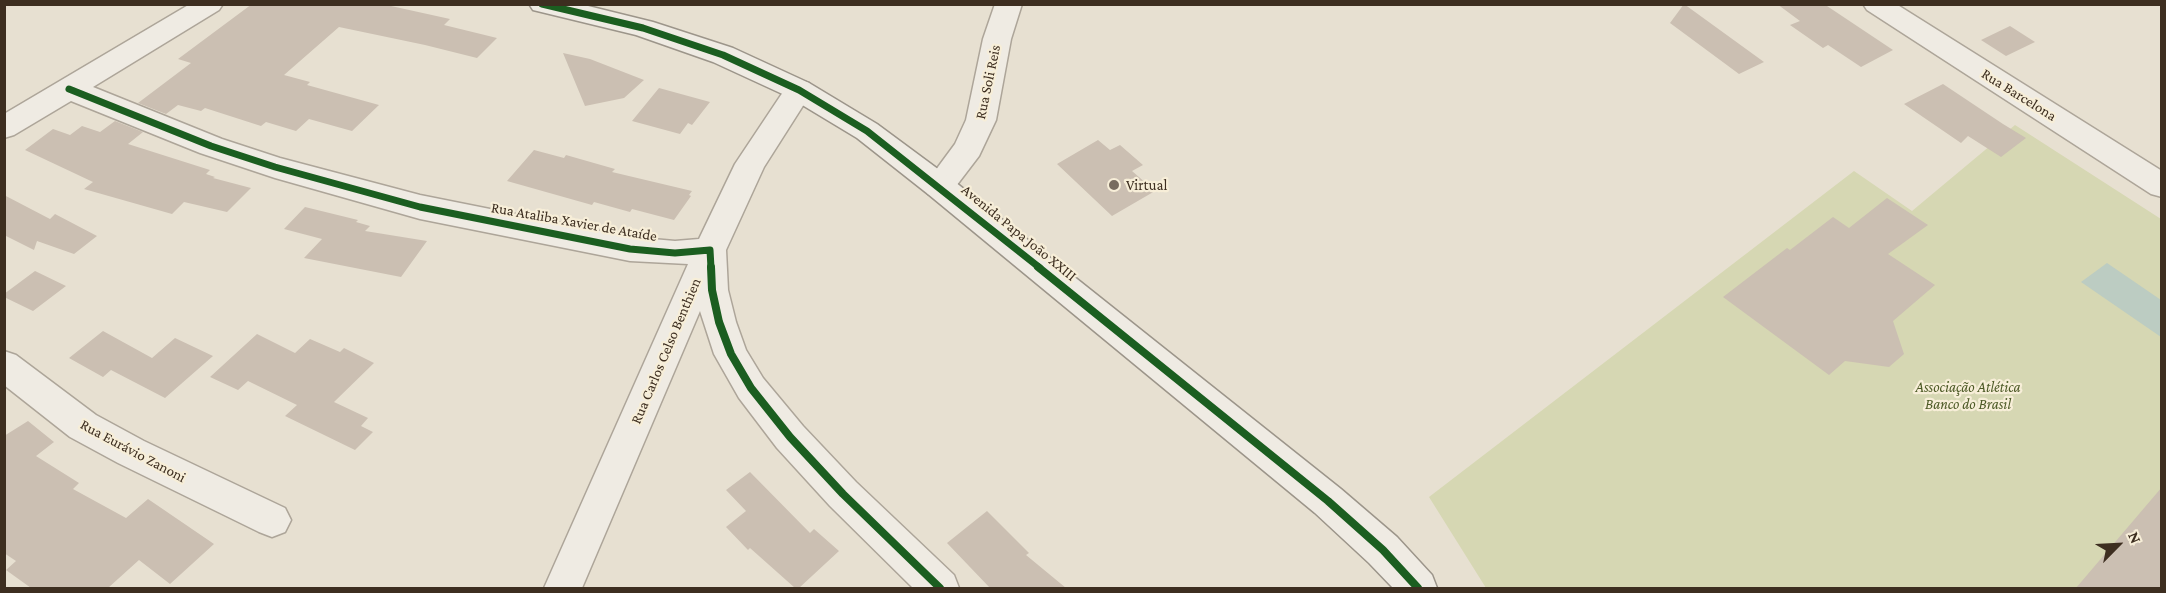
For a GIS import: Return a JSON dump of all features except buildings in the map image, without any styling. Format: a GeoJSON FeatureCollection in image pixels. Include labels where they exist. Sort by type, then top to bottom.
{"type":"FeatureCollection","features":[{"type":"Feature","properties":{"kind":"street"},"geometry":{"type":"LineString","coordinates":[[4,128],[210,4]]}},
{"type":"Feature","properties":{"kind":"street","name":"Avenida Papa João XXIII"},"geometry":{"type":"LineString","coordinates":[[542,4],[607,18],[680,39],[723,55],[799,90],[867,131],[939,186],[1328,501],[1383,550],[1418,588]]}},
{"type":"Feature","properties":{"kind":"street","name":"Rua Soli Reis"},"geometry":{"type":"LineString","coordinates":[[939,186],[968,149],[981,120],[997,39],[1004,13],[1009,4]]}},
{"type":"Feature","properties":{"kind":"street"},"geometry":{"type":"LineString","coordinates":[[1887,12],[1928,4]]}},
{"type":"Feature","properties":{"kind":"street","name":"Rua Barcelona"},"geometry":{"type":"LineString","coordinates":[[1887,12],[2162,186]]}},
{"type":"Feature","properties":{"kind":"street","name":"Rua Ataliba Xavier de Ataíde"},"geometry":{"type":"LineString","coordinates":[[69,89],[222,149],[275,167],[420,207],[630,249],[675,253],[710,250]]}},
{"type":"Feature","properties":{"kind":"street","name":"Rua Carlos Celso Benthien"},"geometry":{"type":"LineString","coordinates":[[563,588],[710,250],[750,164],[799,90]]}},
{"type":"Feature","properties":{"kind":"street"},"geometry":{"type":"LineString","coordinates":[[710,250],[711,290],[719,322],[731,354],[751,388],[790,437],[843,494],[940,588]]}},
{"type":"Feature","properties":{"kind":"street","name":"Rua Eurávio Zanoni"},"geometry":{"type":"LineString","coordinates":[[4,365],[83,426],[131,452],[272,520]]}},
{"type":"Feature","properties":{"kind":"green space","name":"Associação Atlética Banco do Brasil"},"geometry":{"type":"Polygon","coordinates":[[[2015,125],[2161,219],[2161,588],[1486,588],[1429,497],[1854,171],[1912,211],[2015,125]]]}},
{"type":"Feature","properties":{"kind":"shaded area"},"geometry":{"type":"Polygon","coordinates":[[[2107,263],[2161,300],[2161,337],[2081,282],[2107,263]]]}},
{"type":"Feature","properties":{"kind":"cycle path"},"geometry":{"type":"LineString","coordinates":[[542,4],[643,28],[723,55],[799,90],[867,131],[939,186],[1328,501],[1383,550],[1418,588]]}},
{"type":"Feature","properties":{"kind":"cycle path"},"geometry":{"type":"LineString","coordinates":[[69,89],[211,146],[275,167],[420,207],[630,249],[675,253],[710,250],[712,290],[719,322],[731,354],[751,388],[790,437],[843,494],[940,588]]}},
{"type":"Feature","properties":{"kind":"place","name":"Virtual"},"geometry":{"type":"Point","coordinates":[1114,185]}}]}
